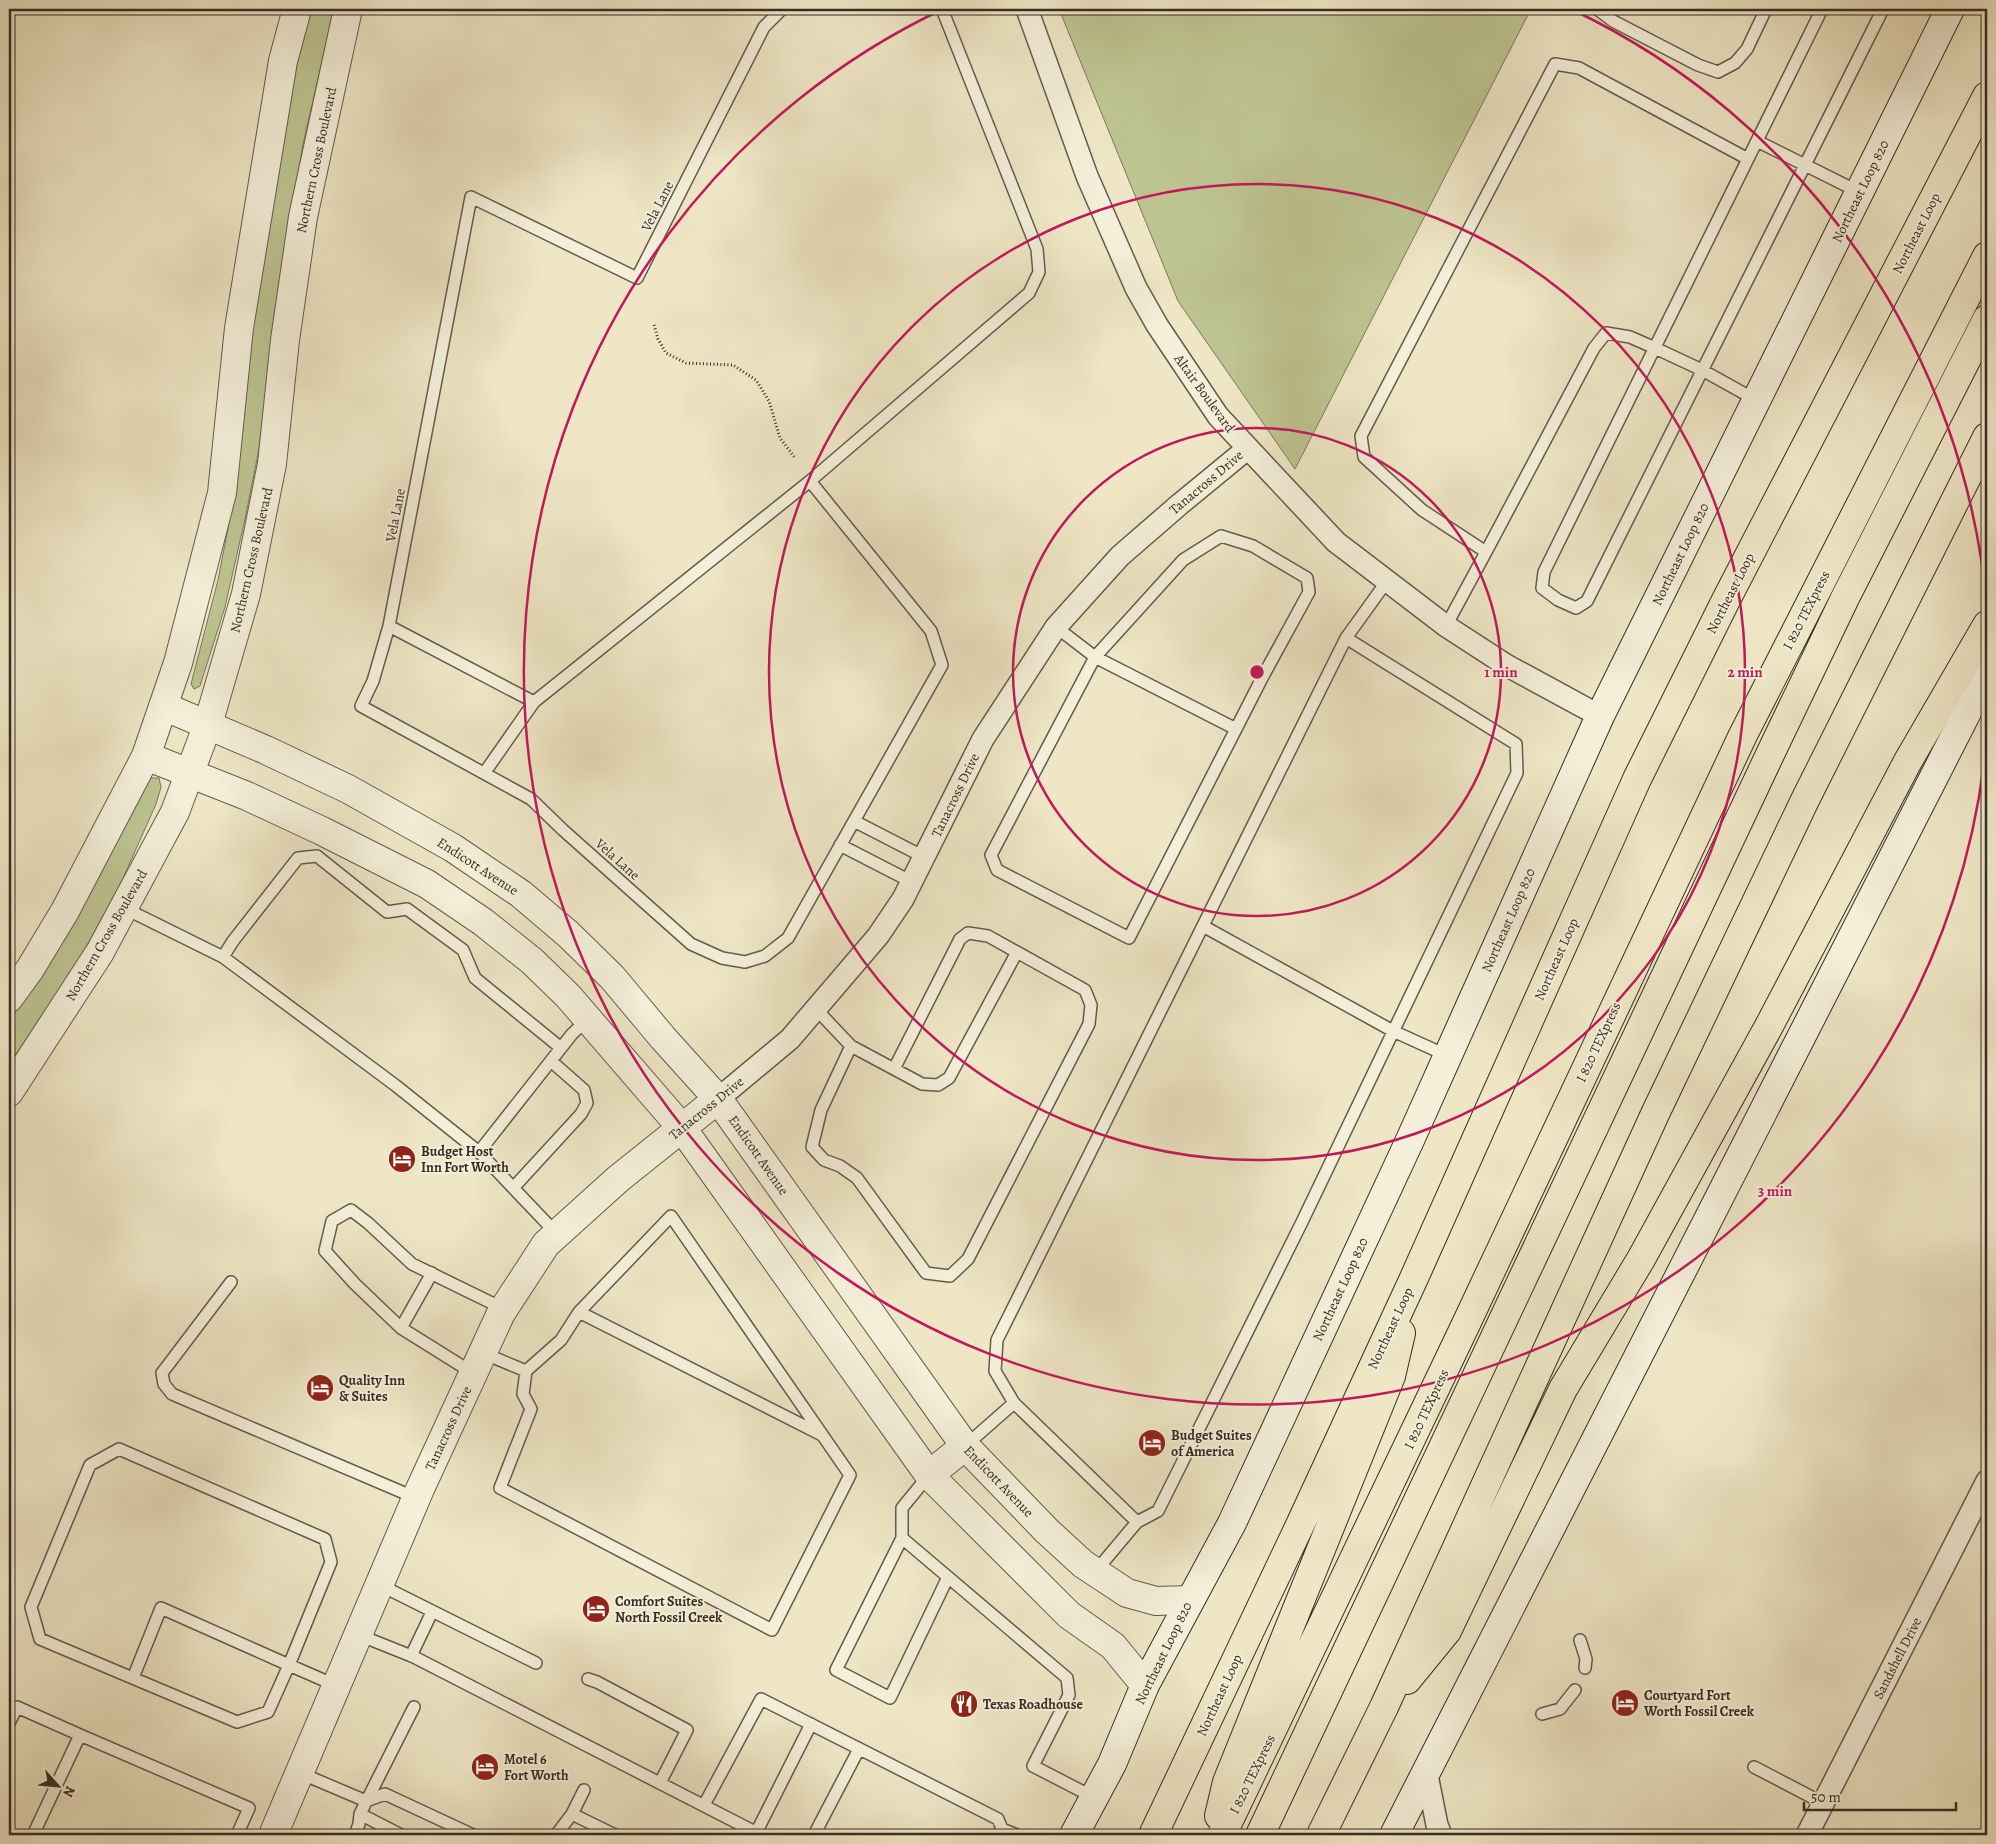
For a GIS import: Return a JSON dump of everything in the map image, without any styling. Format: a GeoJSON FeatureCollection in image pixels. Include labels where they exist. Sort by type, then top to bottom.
{"type":"FeatureCollection","features":[{"type":"Feature","properties":{"kind":"highway","name":"Northeast Loop"},"geometry":{"type":"LineString","coordinates":[[1153,1835],[1296,1534],[1414,1278],[1637,779],[1726,600],[1987,96]]}},
{"type":"Feature","properties":{"kind":"highway","name":"I 820 TEXpress"},"geometry":{"type":"LineString","coordinates":[[1222,1835],[1449,1360],[1743,735],[1987,256]]}},
{"type":"Feature","properties":{"kind":"highway","name":"I 820 TEXpress"},"geometry":{"type":"LineString","coordinates":[[1260,1835],[1849,589],[1987,319]]}},
{"type":"Feature","properties":{"kind":"highway"},"geometry":{"type":"LineString","coordinates":[[1321,1835],[1384,1707],[1655,1114],[1809,792],[1987,437]]}},
{"type":"Feature","properties":{"kind":"highway"},"geometry":{"type":"LineString","coordinates":[[1384,1707],[1447,1631],[1563,1389],[1641,1259],[1769,1026],[1908,761],[1987,625]]}},
{"type":"Feature","properties":{"kind":"highway"},"geometry":{"type":"LineString","coordinates":[[1214,1835],[1227,1782],[1391,1376],[1414,1278]]}},
{"type":"Feature","properties":{"kind":"street"},"geometry":{"type":"LineString","coordinates":[[9,998],[30,969],[65,911],[146,756],[178,663],[222,493],[239,328],[283,61],[296,9]]}},
{"type":"Feature","properties":{"kind":"street","name":"Northern Cross Boulevard"},"geometry":{"type":"LineString","coordinates":[[9,1092],[100,952],[175,812],[208,724],[246,594],[270,473],[285,340],[303,217],[348,9]]}},
{"type":"Feature","properties":{"kind":"street","name":"Altair Boulevard"},"geometry":{"type":"LineString","coordinates":[[1027,9],[1087,176],[1136,288],[1157,325],[1218,416],[1336,542],[1446,626],[1506,665],[1600,716]]}},
{"type":"Feature","properties":{"kind":"street","name":"Northeast Loop 820"},"geometry":{"type":"LineString","coordinates":[[1074,1835],[1112,1764],[1145,1685],[1232,1523],[1448,1056],[1600,716],[1950,9]]}},
{"type":"Feature","properties":{"kind":"street","name":"Tanacross Drive"},"geometry":{"type":"LineString","coordinates":[[273,1835],[416,1498],[478,1363],[504,1309],[546,1244],[618,1179],[790,1039],[878,936],[904,899],[983,739],[1056,627],[1120,556],[1247,449]]}},
{"type":"Feature","properties":{"kind":"street"},"geometry":{"type":"LineString","coordinates":[[1394,1835],[1987,673]]}},
{"type":"Feature","properties":{"kind":"street","name":"Endicott Avenue"},"geometry":{"type":"LineString","coordinates":[[163,706],[266,750],[348,789],[453,848],[521,894],[568,934],[612,977],[663,1038],[718,1099],[965,1446],[1047,1531],[1083,1564],[1127,1592],[1156,1601],[1190,1600]]}},
{"type":"Feature","properties":{"kind":"street"},"geometry":{"type":"LineString","coordinates":[[146,756],[247,796],[427,884],[483,922],[532,961],[568,996],[682,1128],[929,1476],[1069,1615],[1113,1646],[1145,1685]]}},
{"type":"Feature","properties":{"kind":"street"},"geometry":{"type":"LineString","coordinates":[[929,1476],[965,1446]]}},
{"type":"Feature","properties":{"kind":"street","name":"Sandshell Drive"},"geometry":{"type":"LineString","coordinates":[[1807,1835],[1987,1481]]}},
{"type":"Feature","properties":{"kind":"street"},"geometry":{"type":"LineString","coordinates":[[1426,1770],[1440,1835]]}},
{"type":"Feature","properties":{"kind":"lane","name":"Vela Lane"},"geometry":{"type":"LineString","coordinates":[[782,9],[764,27],[637,278],[471,196],[390,626],[373,681],[361,706],[485,772],[531,799],[691,944],[722,958],[744,962],[765,956],[788,938],[942,665],[931,631],[810,481]]}},
{"type":"Feature","properties":{"kind":"lane"},"geometry":{"type":"LineString","coordinates":[[485,772],[534,702],[810,481],[1030,293],[1039,272],[1037,249],[942,9]]}},
{"type":"Feature","properties":{"kind":"lane"},"geometry":{"type":"LineString","coordinates":[[1597,9],[1613,21],[1689,61],[1718,72],[1735,63],[1747,50],[1766,9]]}},
{"type":"Feature","properties":{"kind":"lane"},"geometry":{"type":"LineString","coordinates":[[1822,9],[1544,572],[1542,588],[1558,600],[1576,608],[1586,600],[1884,9]]}},
{"type":"Feature","properties":{"kind":"lane"},"geometry":{"type":"LineString","coordinates":[[1486,552],[1422,510],[1364,457],[1361,436],[1555,64],[1579,68],[1748,159]]}},
{"type":"Feature","properties":{"kind":"lane"},"geometry":{"type":"LineString","coordinates":[[1757,141],[1859,192]]}},
{"type":"Feature","properties":{"kind":"lane"},"geometry":{"type":"LineString","coordinates":[[1446,626],[1594,348],[1606,333],[1630,337],[1655,348],[1702,370],[1756,400]]}},
{"type":"Feature","properties":{"kind":"lane"},"geometry":{"type":"LineString","coordinates":[[1221,536],[1253,546],[1307,578],[1309,592],[1236,729],[1129,938],[997,870],[991,855],[1095,657],[1183,560],[1221,536]]}},
{"type":"Feature","properties":{"kind":"lane"},"geometry":{"type":"LineString","coordinates":[[1137,1522],[1014,1404],[995,1371],[997,1340],[1346,638],[1388,581]]}},
{"type":"Feature","properties":{"kind":"lane"},"geometry":{"type":"LineString","coordinates":[[390,626],[534,702]]}},
{"type":"Feature","properties":{"kind":"lane"},"geometry":{"type":"LineString","coordinates":[[1056,627],[1095,657],[1236,729]]}},
{"type":"Feature","properties":{"kind":"lane"},"geometry":{"type":"LineString","coordinates":[[1095,1572],[1137,1522],[1158,1511],[1302,1222],[1517,773],[1516,744],[1346,638]]}},
{"type":"Feature","properties":{"kind":"lane"},"geometry":{"type":"LineString","coordinates":[[854,821],[924,857]]}},
{"type":"Feature","properties":{"kind":"lane"},"geometry":{"type":"LineString","coordinates":[[840,845],[912,882]]}},
{"type":"Feature","properties":{"kind":"lane"},"geometry":{"type":"LineString","coordinates":[[223,958],[233,941],[298,858],[317,856],[387,912],[407,910],[463,950],[475,978],[561,1048]]}},
{"type":"Feature","properties":{"kind":"lane"},"geometry":{"type":"LineString","coordinates":[[123,907],[223,958],[396,1085],[480,1152],[557,1234]]}},
{"type":"Feature","properties":{"kind":"lane"},"geometry":{"type":"LineString","coordinates":[[1203,926],[1393,1031],[1448,1056]]}},
{"type":"Feature","properties":{"kind":"lane"},"geometry":{"type":"LineString","coordinates":[[851,1046],[821,1110],[812,1147],[824,1160],[840,1166],[857,1178],[926,1273],[950,1276],[968,1259],[1089,1024],[1091,1005],[1085,990],[988,936],[968,933],[960,938],[894,1069]]}},
{"type":"Feature","properties":{"kind":"lane"},"geometry":{"type":"LineString","coordinates":[[816,1009],[851,1046],[922,1084],[938,1085],[949,1078],[1017,952]]}},
{"type":"Feature","properties":{"kind":"lane"},"geometry":{"type":"LineString","coordinates":[[480,1152],[572,1034],[588,1019]]}},
{"type":"Feature","properties":{"kind":"lane"},"geometry":{"type":"LineString","coordinates":[[514,1187],[581,1114],[586,1102],[584,1090],[551,1061]]}},
{"type":"Feature","properties":{"kind":"lane"},"geometry":{"type":"LineString","coordinates":[[504,1309],[412,1264],[368,1223],[350,1210],[332,1221],[325,1251],[355,1284],[401,1328],[478,1363],[526,1371]]}},
{"type":"Feature","properties":{"kind":"lane"},"geometry":{"type":"LineString","coordinates":[[671,1216],[850,1475],[772,1630],[500,1488],[532,1409],[523,1394],[526,1371],[561,1340],[579,1312],[671,1216]]}},
{"type":"Feature","properties":{"kind":"lane"},"geometry":{"type":"LineString","coordinates":[[401,1328],[432,1273]]}},
{"type":"Feature","properties":{"kind":"lane"},"geometry":{"type":"LineString","coordinates":[[231,1282],[162,1373],[164,1384],[172,1394],[416,1498]]}},
{"type":"Feature","properties":{"kind":"lane"},"geometry":{"type":"LineString","coordinates":[[579,1312],[822,1435]]}},
{"type":"Feature","properties":{"kind":"lane"},"geometry":{"type":"LineString","coordinates":[[965,1446],[1014,1404]]}},
{"type":"Feature","properties":{"kind":"lane"},"geometry":{"type":"LineString","coordinates":[[119,1449],[325,1539],[331,1562],[289,1665],[268,1712],[237,1722],[40,1638],[32,1607],[90,1465],[119,1449]]}},
{"type":"Feature","properties":{"kind":"lane"},"geometry":{"type":"LineString","coordinates":[[929,1476],[902,1508],[902,1538],[836,1670],[890,1698],[948,1577]]}},
{"type":"Feature","properties":{"kind":"lane"},"geometry":{"type":"LineString","coordinates":[[902,1538],[1067,1678],[1069,1695],[1033,1766],[1095,1798]]}},
{"type":"Feature","properties":{"kind":"lane"},"geometry":{"type":"LineString","coordinates":[[380,1585],[536,1663]]}},
{"type":"Feature","properties":{"kind":"lane"},"geometry":{"type":"LineString","coordinates":[[133,1678],[161,1608],[337,1686]]}},
{"type":"Feature","properties":{"kind":"lane"},"geometry":{"type":"LineString","coordinates":[[411,1656],[432,1612]]}},
{"type":"Feature","properties":{"kind":"lane"},"geometry":{"type":"LineString","coordinates":[[359,1635],[411,1656],[757,1834],[811,1724]]}},
{"type":"Feature","properties":{"kind":"lane"},"geometry":{"type":"LineString","coordinates":[[1580,1640],[1586,1659],[1584,1668]]}},
{"type":"Feature","properties":{"kind":"lane"},"geometry":{"type":"LineString","coordinates":[[588,1679],[686,1730],[660,1783]]}},
{"type":"Feature","properties":{"kind":"lane"},"geometry":{"type":"LineString","coordinates":[[1542,1714],[1560,1710],[1574,1690]]}},
{"type":"Feature","properties":{"kind":"lane"},"geometry":{"type":"LineString","coordinates":[[704,1806],[761,1699],[998,1819],[1001,1832],[1017,1835]]}},
{"type":"Feature","properties":{"kind":"lane"},"geometry":{"type":"LineString","coordinates":[[9,1723],[17,1706],[249,1808],[237,1835]]}},
{"type":"Feature","properties":{"kind":"lane"},"geometry":{"type":"LineString","coordinates":[[355,1835],[360,1814],[414,1706]]}},
{"type":"Feature","properties":{"kind":"lane"},"geometry":{"type":"LineString","coordinates":[[33,1835],[80,1735]]}},
{"type":"Feature","properties":{"kind":"lane"},"geometry":{"type":"LineString","coordinates":[[814,1835],[859,1748]]}},
{"type":"Feature","properties":{"kind":"lane"},"geometry":{"type":"LineString","coordinates":[[1754,1767],[1824,1803]]}},
{"type":"Feature","properties":{"kind":"lane"},"geometry":{"type":"LineString","coordinates":[[300,1773],[366,1801],[385,1794],[473,1835]]}},
{"type":"Feature","properties":{"kind":"lane"},"geometry":{"type":"LineString","coordinates":[[556,1835],[572,1814],[584,1790]]}},
{"type":"Feature","properties":{"kind":"lane"},"geometry":{"type":"LineString","coordinates":[[360,1814],[401,1835]]}},
{"type":"Feature","properties":{"kind":"lane"},"geometry":{"type":"LineString","coordinates":[[572,1814],[615,1835]]}},
{"type":"Feature","properties":{"kind":"path"},"geometry":{"type":"LineString","coordinates":[[654,325],[658,339],[666,353],[686,363],[734,365],[756,380],[769,401],[780,438],[795,458]]}},
{"type":"Feature","properties":{"kind":"green space"},"geometry":{"type":"Polygon","coordinates":[[[307,9],[334,9],[303,144],[277,307],[259,449],[245,519],[225,607],[200,686],[194,689],[191,684],[218,580],[231,513],[230,477],[278,142],[307,9]]]}},
{"type":"Feature","properties":{"kind":"green space"},"geometry":{"type":"Polygon","coordinates":[[[1059,9],[1531,9],[1295,469],[1178,301],[1059,9]]]}},
{"type":"Feature","properties":{"kind":"green space"},"geometry":{"type":"Polygon","coordinates":[[[151,778],[159,778],[161,787],[156,804],[120,885],[72,973],[9,1068],[9,1022],[51,959],[138,789],[151,778]]]}},
{"type":"Feature","properties":{"kind":"place","name":"Budget Host Inn Fort Worth"},"geometry":{"type":"Point","coordinates":[402,1159]}},
{"type":"Feature","properties":{"kind":"place","name":"Quality Inn & Suites"},"geometry":{"type":"Point","coordinates":[320,1388]}},
{"type":"Feature","properties":{"kind":"place","name":"Budget Suites of America"},"geometry":{"type":"Point","coordinates":[1152,1443]}},
{"type":"Feature","properties":{"kind":"place","name":"Comfort Suites North Fossil Creek"},"geometry":{"type":"Point","coordinates":[596,1609]}},
{"type":"Feature","properties":{"kind":"place","name":"Courtyard Fort Worth Fossil Creek"},"geometry":{"type":"Point","coordinates":[1625,1703]}},
{"type":"Feature","properties":{"kind":"place","name":"Texas Roadhouse"},"geometry":{"type":"Point","coordinates":[964,1704]}},
{"type":"Feature","properties":{"kind":"place","name":"Motel 6 Fort Worth"},"geometry":{"type":"Point","coordinates":[485,1767]}}]}
